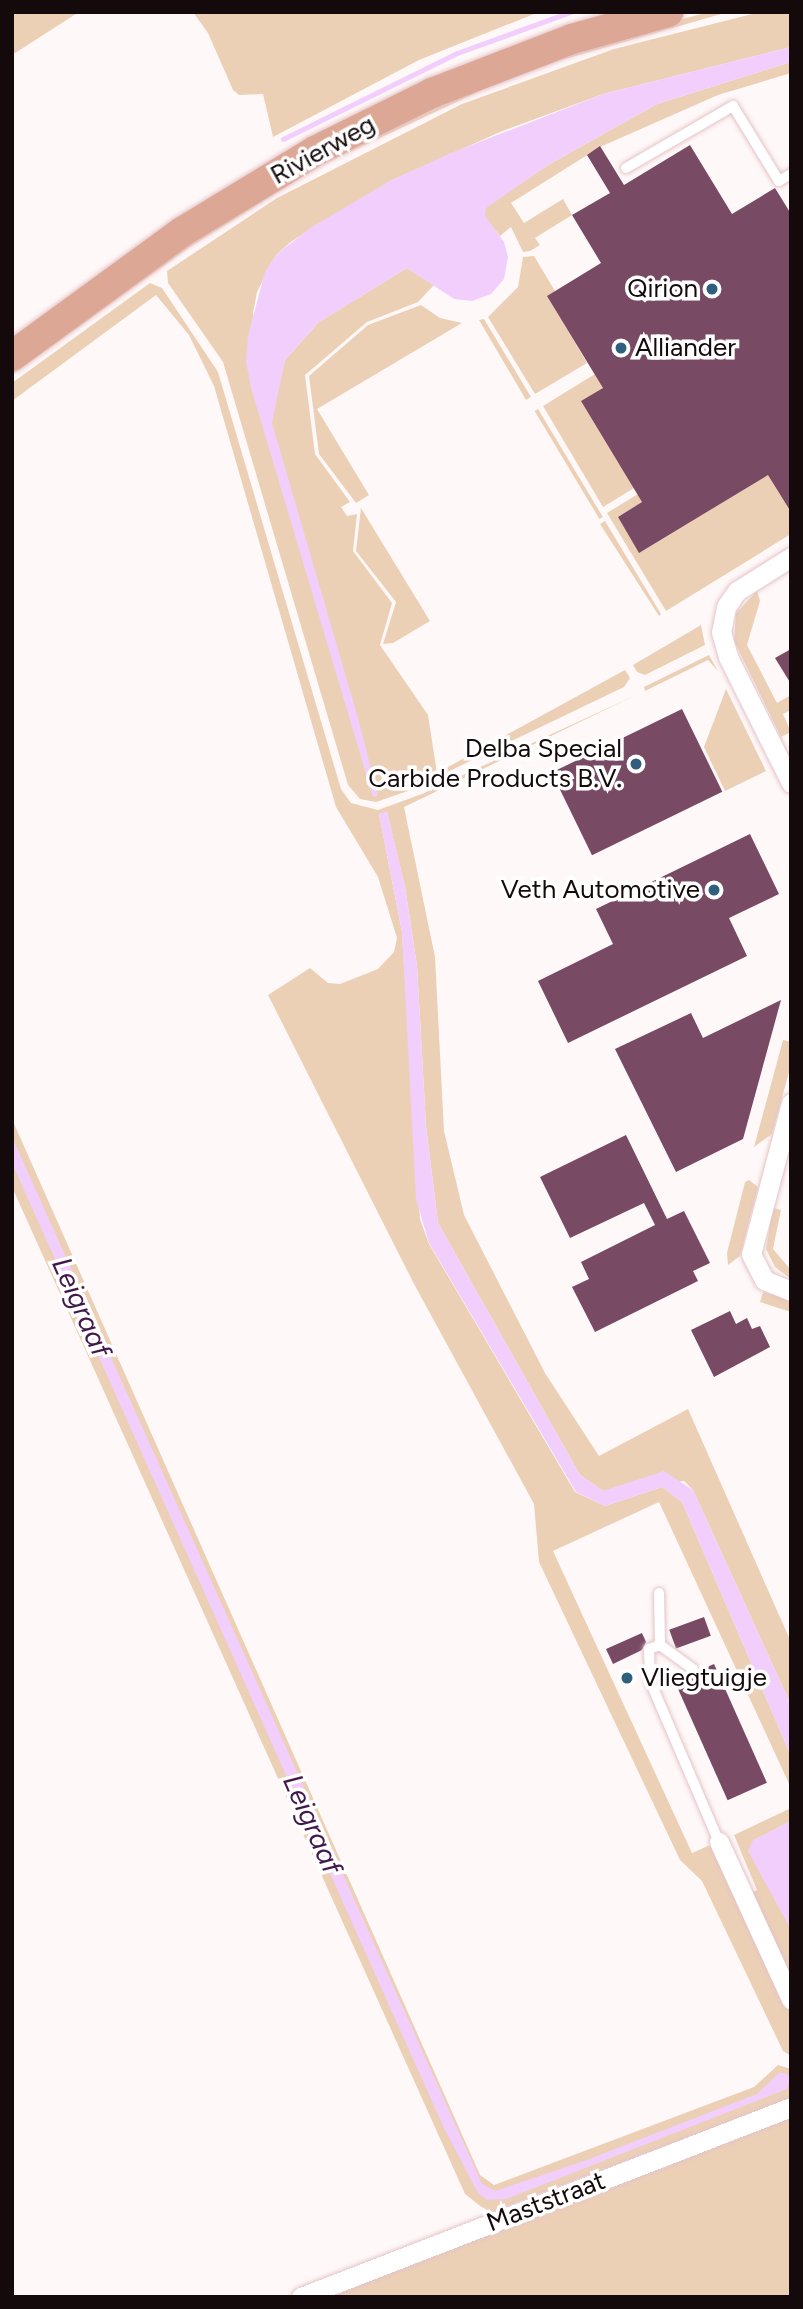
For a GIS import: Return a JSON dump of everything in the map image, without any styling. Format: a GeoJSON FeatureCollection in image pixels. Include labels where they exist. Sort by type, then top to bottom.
{"type":"FeatureCollection","features":[{"type":"Feature","properties":{"kind":"main road","name":"Rivierweg"},"geometry":{"type":"LineString","coordinates":[[12,356],[182,232],[315,151],[432,93],[572,39],[668,12]]}},
{"type":"Feature","properties":{"kind":"street"},"geometry":{"type":"LineString","coordinates":[[791,558],[737,591],[726,607],[721,632],[728,657],[791,783]]}},
{"type":"Feature","properties":{"kind":"street"},"geometry":{"type":"LineString","coordinates":[[791,1104],[751,1254],[764,1280],[791,1291]]}},
{"type":"Feature","properties":{"kind":"street"},"geometry":{"type":"LineString","coordinates":[[719,1842],[791,1998]]}},
{"type":"Feature","properties":{"kind":"street","name":"Maststraat"},"geometry":{"type":"LineString","coordinates":[[301,2297],[791,2107]]}},
{"type":"Feature","properties":{"kind":"lane"},"geometry":{"type":"LineString","coordinates":[[626,168],[733,106],[779,181],[791,174]]}},
{"type":"Feature","properties":{"kind":"lane"},"geometry":{"type":"LineString","coordinates":[[659,1593],[660,1645]]}},
{"type":"Feature","properties":{"kind":"lane"},"geometry":{"type":"LineString","coordinates":[[660,1645],[693,1669]]}},
{"type":"Feature","properties":{"kind":"lane"},"geometry":{"type":"LineString","coordinates":[[660,1645],[649,1650],[650,1681],[719,1842]]}},
{"type":"Feature","properties":{"kind":"shaded area"},"geometry":{"type":"Polygon","coordinates":[[[12,12],[79,12],[12,55],[12,12]]]}},
{"type":"Feature","properties":{"kind":"shaded area"},"geometry":{"type":"Polygon","coordinates":[[[193,12],[539,12],[419,60],[273,137],[263,94],[239,95],[233,90],[208,33],[193,12]]]}},
{"type":"Feature","properties":{"kind":"shaded area"},"geometry":{"type":"Polygon","coordinates":[[[709,12],[728,12],[558,61],[484,89],[320,166],[190,247],[12,375],[12,369],[130,283],[288,179],[437,103],[606,39],[709,12]]]}},
{"type":"Feature","properties":{"kind":"shaded area"},"geometry":{"type":"Polygon","coordinates":[[[760,12],[791,12],[791,47],[603,94],[500,132],[390,181],[292,241],[276,255],[257,292],[253,313],[272,405],[285,360],[319,322],[407,268],[434,285],[418,302],[367,322],[305,375],[315,454],[350,502],[341,507],[347,516],[357,514],[353,551],[392,603],[380,645],[428,715],[437,773],[625,670],[630,678],[624,687],[408,791],[376,802],[360,799],[348,785],[223,362],[168,283],[167,271],[277,198],[462,104],[614,49],[760,12]]]}},
{"type":"Feature","properties":{"kind":"shaded area"},"geometry":{"type":"Polygon","coordinates":[[[791,62],[791,73],[718,95],[600,147],[511,203],[524,223],[563,199],[572,215],[535,238],[540,245],[530,251],[523,252],[511,227],[500,236],[484,216],[485,208],[548,165],[657,104],[791,62]]]}},
{"type":"Feature","properties":{"kind":"shaded area"},"geometry":{"type":"Polygon","coordinates":[[[534,256],[555,291],[548,296],[587,363],[535,394],[488,317],[518,287],[523,257],[534,256]]]}},
{"type":"Feature","properties":{"kind":"shaded area"},"geometry":{"type":"Polygon","coordinates":[[[150,283],[162,288],[218,372],[341,789],[351,803],[378,810],[422,794],[638,694],[404,807],[435,957],[444,1131],[464,1215],[545,1373],[599,1456],[688,1409],[791,1642],[791,1705],[693,1490],[684,1481],[603,1491],[580,1475],[438,1223],[426,1126],[417,966],[405,887],[387,812],[379,814],[402,932],[420,1219],[429,1244],[575,1492],[605,1506],[662,1487],[682,1502],[791,1756],[791,1788],[659,1502],[553,1551],[692,1853],[715,1843],[791,2011],[791,2056],[783,2051],[702,1881],[680,1860],[539,1562],[534,1504],[414,1284],[268,995],[310,968],[328,983],[340,984],[378,969],[394,952],[397,938],[378,877],[336,807],[214,386],[189,335],[156,295],[12,401],[12,383],[150,283]]]}},
{"type":"Feature","properties":{"kind":"shaded area"},"geometry":{"type":"Polygon","coordinates":[[[421,305],[440,318],[462,323],[317,409],[369,495],[356,503],[319,454],[309,376],[368,325],[421,305]]]}},
{"type":"Feature","properties":{"kind":"shaded area"},"geometry":{"type":"Polygon","coordinates":[[[484,319],[531,397],[526,400],[479,320],[484,319]]]}},
{"type":"Feature","properties":{"kind":"shaded area"},"geometry":{"type":"Polygon","coordinates":[[[595,374],[603,388],[582,401],[652,477],[603,507],[543,406],[595,374]]]}},
{"type":"Feature","properties":{"kind":"shaded area"},"geometry":{"type":"Polygon","coordinates":[[[538,409],[603,517],[599,519],[535,411],[538,409]]]}},
{"type":"Feature","properties":{"kind":"shaded area"},"geometry":{"type":"Polygon","coordinates":[[[758,457],[791,505],[791,534],[666,611],[607,513],[656,483],[660,491],[618,517],[640,552],[749,486],[758,457]]]}},
{"type":"Feature","properties":{"kind":"shaded area"},"geometry":{"type":"Polygon","coordinates":[[[361,508],[430,621],[393,643],[383,644],[396,602],[356,551],[361,508]]]}},
{"type":"Feature","properties":{"kind":"shaded area"},"geometry":{"type":"Polygon","coordinates":[[[605,521],[661,614],[659,616],[600,524],[605,521]]]}},
{"type":"Feature","properties":{"kind":"shaded area"},"geometry":{"type":"Polygon","coordinates":[[[757,591],[760,601],[747,645],[777,703],[791,695],[791,710],[783,714],[791,732],[781,737],[734,641],[736,613],[757,591]]]}},
{"type":"Feature","properties":{"kind":"shaded area"},"geometry":{"type":"Polygon","coordinates":[[[701,625],[705,645],[645,675],[637,672],[633,665],[701,625]]]}},
{"type":"Feature","properties":{"kind":"shaded area"},"geometry":{"type":"Polygon","coordinates":[[[709,655],[718,671],[708,660],[645,691],[644,687],[709,655]]]}},
{"type":"Feature","properties":{"kind":"shaded area"},"geometry":{"type":"Polygon","coordinates":[[[726,689],[766,771],[725,791],[704,747],[726,689]]]}},
{"type":"Feature","properties":{"kind":"shaded area"},"geometry":{"type":"Polygon","coordinates":[[[783,1040],[791,1042],[791,1065],[772,1134],[754,1147],[783,1040]]]}},
{"type":"Feature","properties":{"kind":"shaded area"},"geometry":{"type":"Polygon","coordinates":[[[12,1119],[480,2175],[494,2185],[754,2087],[778,2065],[791,2069],[791,2098],[489,2213],[465,2194],[12,1187],[12,1119]]]}},
{"type":"Feature","properties":{"kind":"shaded area"},"geometry":{"type":"Polygon","coordinates":[[[749,1180],[758,1187],[740,1256],[728,1265],[727,1253],[745,1182],[749,1180]]]}},
{"type":"Feature","properties":{"kind":"shaded area"},"geometry":{"type":"Polygon","coordinates":[[[773,1208],[781,1210],[773,1249],[791,1270],[791,1279],[775,1267],[766,1249],[773,1208]]]}},
{"type":"Feature","properties":{"kind":"shaded area"},"geometry":{"type":"Polygon","coordinates":[[[763,1292],[791,1299],[791,1312],[760,1302],[763,1292]]]}},
{"type":"Feature","properties":{"kind":"shaded area"},"geometry":{"type":"Polygon","coordinates":[[[791,1808],[791,1821],[754,1840],[791,1924],[791,1985],[749,1894],[757,1890],[734,1835],[791,1808]]]}},
{"type":"Feature","properties":{"kind":"shaded area"},"geometry":{"type":"Polygon","coordinates":[[[791,2115],[791,2297],[318,2297],[791,2115]]]}},
{"type":"Feature","properties":{"kind":"water"},"geometry":{"type":"Polygon","coordinates":[[[791,47],[791,62],[657,104],[548,165],[486,208],[485,216],[504,242],[508,257],[504,279],[491,294],[472,301],[454,299],[407,268],[319,322],[285,360],[272,423],[358,718],[378,796],[373,797],[251,388],[246,361],[248,336],[265,272],[276,255],[310,228],[390,181],[451,153],[603,94],[791,47]]]}},
{"type":"Feature","properties":{"kind":"water"},"geometry":{"type":"Polygon","coordinates":[[[387,811],[405,887],[417,966],[426,1126],[438,1223],[580,1475],[603,1491],[664,1471],[693,1490],[791,1705],[791,1756],[682,1502],[662,1487],[605,1506],[576,1492],[429,1243],[416,1199],[402,932],[379,814],[387,811]]]}},
{"type":"Feature","properties":{"kind":"water","name":"Leigraaf"},"geometry":{"type":"Polygon","coordinates":[[[12,1137],[482,2184],[495,2191],[584,2161],[757,2094],[780,2072],[791,2076],[787,2089],[506,2199],[487,2200],[478,2193],[444,2128],[12,1163],[12,1137]]]}},
{"type":"Feature","properties":{"kind":"water"},"geometry":{"type":"Polygon","coordinates":[[[791,1821],[791,1930],[748,1851],[753,1840],[791,1821]]]}},
{"type":"Feature","properties":{"kind":"building"},"geometry":{"type":"Polygon","coordinates":[[[690,145],[732,214],[775,188],[791,214],[791,512],[768,475],[639,553],[618,517],[642,502],[581,401],[603,388],[547,296],[601,263],[572,215],[610,193],[587,155],[600,146],[624,185],[690,145]]]}},
{"type":"Feature","properties":{"kind":"building"},"geometry":{"type":"Polygon","coordinates":[[[791,649],[791,684],[775,658],[791,649]]]}},
{"type":"Feature","properties":{"kind":"building"},"geometry":{"type":"Polygon","coordinates":[[[682,709],[722,792],[592,855],[552,773],[682,709]]]}},
{"type":"Feature","properties":{"kind":"building"},"geometry":{"type":"Polygon","coordinates":[[[750,834],[779,894],[729,918],[747,956],[568,1043],[538,981],[613,944],[596,909],[750,834]]]}},
{"type":"Feature","properties":{"kind":"building"},"geometry":{"type":"Polygon","coordinates":[[[781,1000],[743,1139],[676,1172],[615,1049],[691,1013],[703,1038],[781,1000]]]}},
{"type":"Feature","properties":{"kind":"building"},"geometry":{"type":"Polygon","coordinates":[[[626,1135],[667,1219],[684,1211],[710,1263],[693,1271],[698,1281],[595,1332],[572,1287],[589,1279],[581,1262],[655,1225],[644,1203],[570,1238],[540,1177],[626,1135]]]}},
{"type":"Feature","properties":{"kind":"building"},"geometry":{"type":"Polygon","coordinates":[[[730,1311],[736,1324],[747,1318],[752,1329],[760,1326],[770,1347],[714,1377],[691,1330],[730,1311]]]}},
{"type":"Feature","properties":{"kind":"building"},"geometry":{"type":"Polygon","coordinates":[[[704,1617],[711,1636],[676,1648],[669,1630],[704,1617]]]}},
{"type":"Feature","properties":{"kind":"building"},"geometry":{"type":"Polygon","coordinates":[[[642,1633],[646,1642],[642,1650],[613,1664],[606,1649],[642,1633]]]}},
{"type":"Feature","properties":{"kind":"building"},"geometry":{"type":"Polygon","coordinates":[[[714,1664],[767,1783],[728,1800],[675,1681],[714,1664]]]}},
{"type":"Feature","properties":{"kind":"waterway"},"geometry":{"type":"LineString","coordinates":[[283,139],[457,53],[570,12]]}},
{"type":"Feature","properties":{"kind":"place","name":"Qirion"},"geometry":{"type":"Point","coordinates":[712,289]}},
{"type":"Feature","properties":{"kind":"place","name":"Alliander"},"geometry":{"type":"Point","coordinates":[621,348]}},
{"type":"Feature","properties":{"kind":"place","name":"Delba Special Carbide Products B.V."},"geometry":{"type":"Point","coordinates":[636,764]}},
{"type":"Feature","properties":{"kind":"place","name":"Veth Automotive"},"geometry":{"type":"Point","coordinates":[714,890]}},
{"type":"Feature","properties":{"kind":"place","name":"Vliegtuigje"},"geometry":{"type":"Point","coordinates":[627,1678]}}]}
